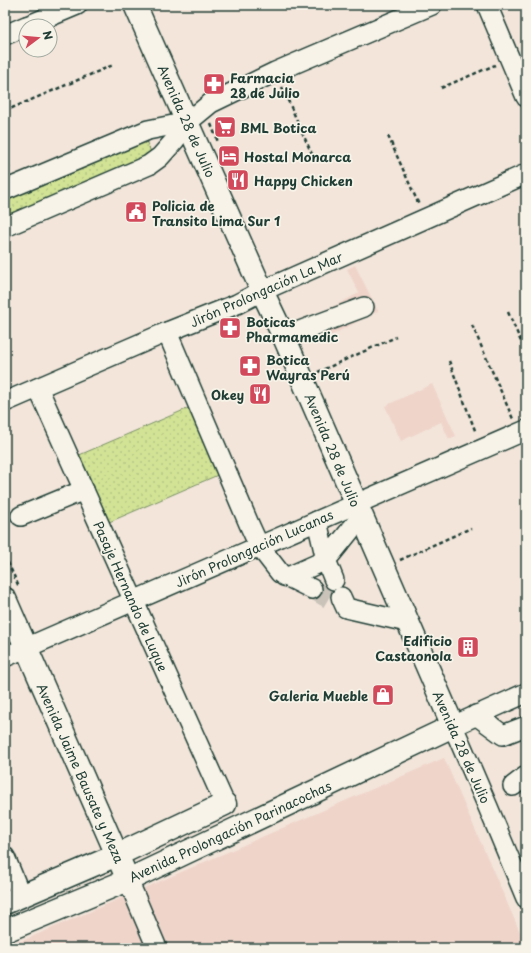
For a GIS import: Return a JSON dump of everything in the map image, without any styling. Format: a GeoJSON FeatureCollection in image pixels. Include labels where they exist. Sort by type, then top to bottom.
{"type":"FeatureCollection","features":[{"type":"Feature","properties":{"kind":"main road","name":"Avenida 28 de Julio"},"geometry":{"type":"LineString","coordinates":[[135,5],[262,291],[284,337],[453,726]]}},
{"type":"Feature","properties":{"kind":"main road","name":"Avenida Jaime Bausate y Meza"},"geometry":{"type":"LineString","coordinates":[[5,599],[128,880]]}},
{"type":"Feature","properties":{"kind":"main road","name":"Avenida Prolongación Parinacochas"},"geometry":{"type":"LineString","coordinates":[[5,931],[128,880],[453,726]]}},
{"type":"Feature","properties":{"kind":"main road","name":"Avenida Prolongación Parinacochas"},"geometry":{"type":"LineString","coordinates":[[13,900],[117,855],[225,804]]}},
{"type":"Feature","properties":{"kind":"street"},"geometry":{"type":"LineString","coordinates":[[45,18],[77,5]]}},
{"type":"Feature","properties":{"kind":"street"},"geometry":{"type":"LineString","coordinates":[[5,227],[150,165],[160,157],[188,122],[211,103],[275,72],[432,5]]}},
{"type":"Feature","properties":{"kind":"street"},"geometry":{"type":"LineString","coordinates":[[486,5],[525,94]]}},
{"type":"Feature","properties":{"kind":"street"},"geometry":{"type":"LineString","coordinates":[[5,35],[18,29]]}},
{"type":"Feature","properties":{"kind":"street"},"geometry":{"type":"LineString","coordinates":[[5,190],[148,130],[188,122]]}},
{"type":"Feature","properties":{"kind":"street","name":"Jirón Prolongación La Mar"},"geometry":{"type":"LineString","coordinates":[[5,402],[167,332],[237,304],[262,291],[526,174]]}},
{"type":"Feature","properties":{"kind":"street"},"geometry":{"type":"LineString","coordinates":[[284,337],[364,307]]}},
{"type":"Feature","properties":{"kind":"street"},"geometry":{"type":"LineString","coordinates":[[167,332],[259,546],[280,573],[312,589]]}},
{"type":"Feature","properties":{"kind":"street","name":"Pasaje Hernando de Luque"},"geometry":{"type":"LineString","coordinates":[[38,388],[225,804]]}},
{"type":"Feature","properties":{"kind":"street","name":"Jirón Prolongación Lucanas"},"geometry":{"type":"LineString","coordinates":[[5,657],[317,521],[359,510],[482,449],[522,432]]}},
{"type":"Feature","properties":{"kind":"street"},"geometry":{"type":"LineString","coordinates":[[21,516],[84,490]]}},
{"type":"Feature","properties":{"kind":"street"},"geometry":{"type":"LineString","coordinates":[[288,577],[326,560],[359,510]]}},
{"type":"Feature","properties":{"kind":"street"},"geometry":{"type":"LineString","coordinates":[[317,521],[326,560],[338,596],[408,622]]}},
{"type":"Feature","properties":{"kind":"street"},"geometry":{"type":"LineString","coordinates":[[453,726],[526,693]]}},
{"type":"Feature","properties":{"kind":"street"},"geometry":{"type":"LineString","coordinates":[[476,716],[503,735],[526,726]]}},
{"type":"Feature","properties":{"kind":"street","name":"Avenida 28 de Julio"},"geometry":{"type":"LineString","coordinates":[[453,726],[526,898]]}},
{"type":"Feature","properties":{"kind":"street"},"geometry":{"type":"LineString","coordinates":[[5,857],[13,900]]}},
{"type":"Feature","properties":{"kind":"street","name":"Avenida Jaime Bausate y Meza"},"geometry":{"type":"LineString","coordinates":[[128,880],[157,948]]}},
{"type":"Feature","properties":{"kind":"path"},"geometry":{"type":"LineString","coordinates":[[441,88],[510,59]]}},
{"type":"Feature","properties":{"kind":"path"},"geometry":{"type":"LineString","coordinates":[[5,111],[113,65]]}},
{"type":"Feature","properties":{"kind":"path"},"geometry":{"type":"LineString","coordinates":[[275,72],[315,161]]}},
{"type":"Feature","properties":{"kind":"path"},"geometry":{"type":"LineString","coordinates":[[388,136],[425,219]]}},
{"type":"Feature","properties":{"kind":"path"},"geometry":{"type":"LineString","coordinates":[[508,312],[526,353]]}},
{"type":"Feature","properties":{"kind":"path"},"geometry":{"type":"LineString","coordinates":[[472,325],[522,432]]}},
{"type":"Feature","properties":{"kind":"path"},"geometry":{"type":"LineString","coordinates":[[302,379],[396,337]]}},
{"type":"Feature","properties":{"kind":"path"},"geometry":{"type":"LineString","coordinates":[[449,361],[482,449]]}},
{"type":"Feature","properties":{"kind":"path"},"geometry":{"type":"LineString","coordinates":[[383,567],[471,528]]}},
{"type":"Feature","properties":{"kind":"shaded area"},"geometry":{"type":"Polygon","coordinates":[[[355,265],[378,311],[328,337],[317,315],[359,293],[347,269],[355,265]]]}},
{"type":"Feature","properties":{"kind":"shaded area"},"geometry":{"type":"Polygon","coordinates":[[[432,384],[456,436],[449,439],[441,422],[401,441],[385,406],[432,384]]]}},
{"type":"Feature","properties":{"kind":"shaded area"},"geometry":{"type":"Polygon","coordinates":[[[444,758],[526,948],[6,948],[444,758]]]}},
{"type":"Feature","properties":{"kind":"green space"},"geometry":{"type":"Polygon","coordinates":[[[146,141],[153,156],[5,218],[5,200],[146,141]]]}},
{"type":"Feature","properties":{"kind":"green space"},"geometry":{"type":"Polygon","coordinates":[[[198,404],[227,471],[100,526],[70,459],[198,404]]]}},
{"type":"Feature","properties":{"kind":"tunnel"},"geometry":{"type":"LineString","coordinates":[[312,589],[332,601]]}},
{"type":"Feature","properties":{"kind":"place","name":"Farmacia 28 de Julio"},"geometry":{"type":"Point","coordinates":[214,84]}},
{"type":"Feature","properties":{"kind":"place","name":"BML Botica"},"geometry":{"type":"Point","coordinates":[225,127]}},
{"type":"Feature","properties":{"kind":"place","name":"Hostal Monarca"},"geometry":{"type":"Point","coordinates":[229,156]}},
{"type":"Feature","properties":{"kind":"place","name":"Happy Chicken"},"geometry":{"type":"Point","coordinates":[238,180]}},
{"type":"Feature","properties":{"kind":"place","name":"Policia de Transito Lima Sur 1"},"geometry":{"type":"Point","coordinates":[136,212]}},
{"type":"Feature","properties":{"kind":"place","name":"Boticas Pharmamedic"},"geometry":{"type":"Point","coordinates":[230,328]}},
{"type":"Feature","properties":{"kind":"place","name":"Botica Wayras Perú"},"geometry":{"type":"Point","coordinates":[250,366]}},
{"type":"Feature","properties":{"kind":"place","name":"Okey"},"geometry":{"type":"Point","coordinates":[260,394]}},
{"type":"Feature","properties":{"kind":"place","name":"Edificio Castaonola"},"geometry":{"type":"Point","coordinates":[468,647]}},
{"type":"Feature","properties":{"kind":"place","name":"Galeria Mueble"},"geometry":{"type":"Point","coordinates":[383,695]}}]}
